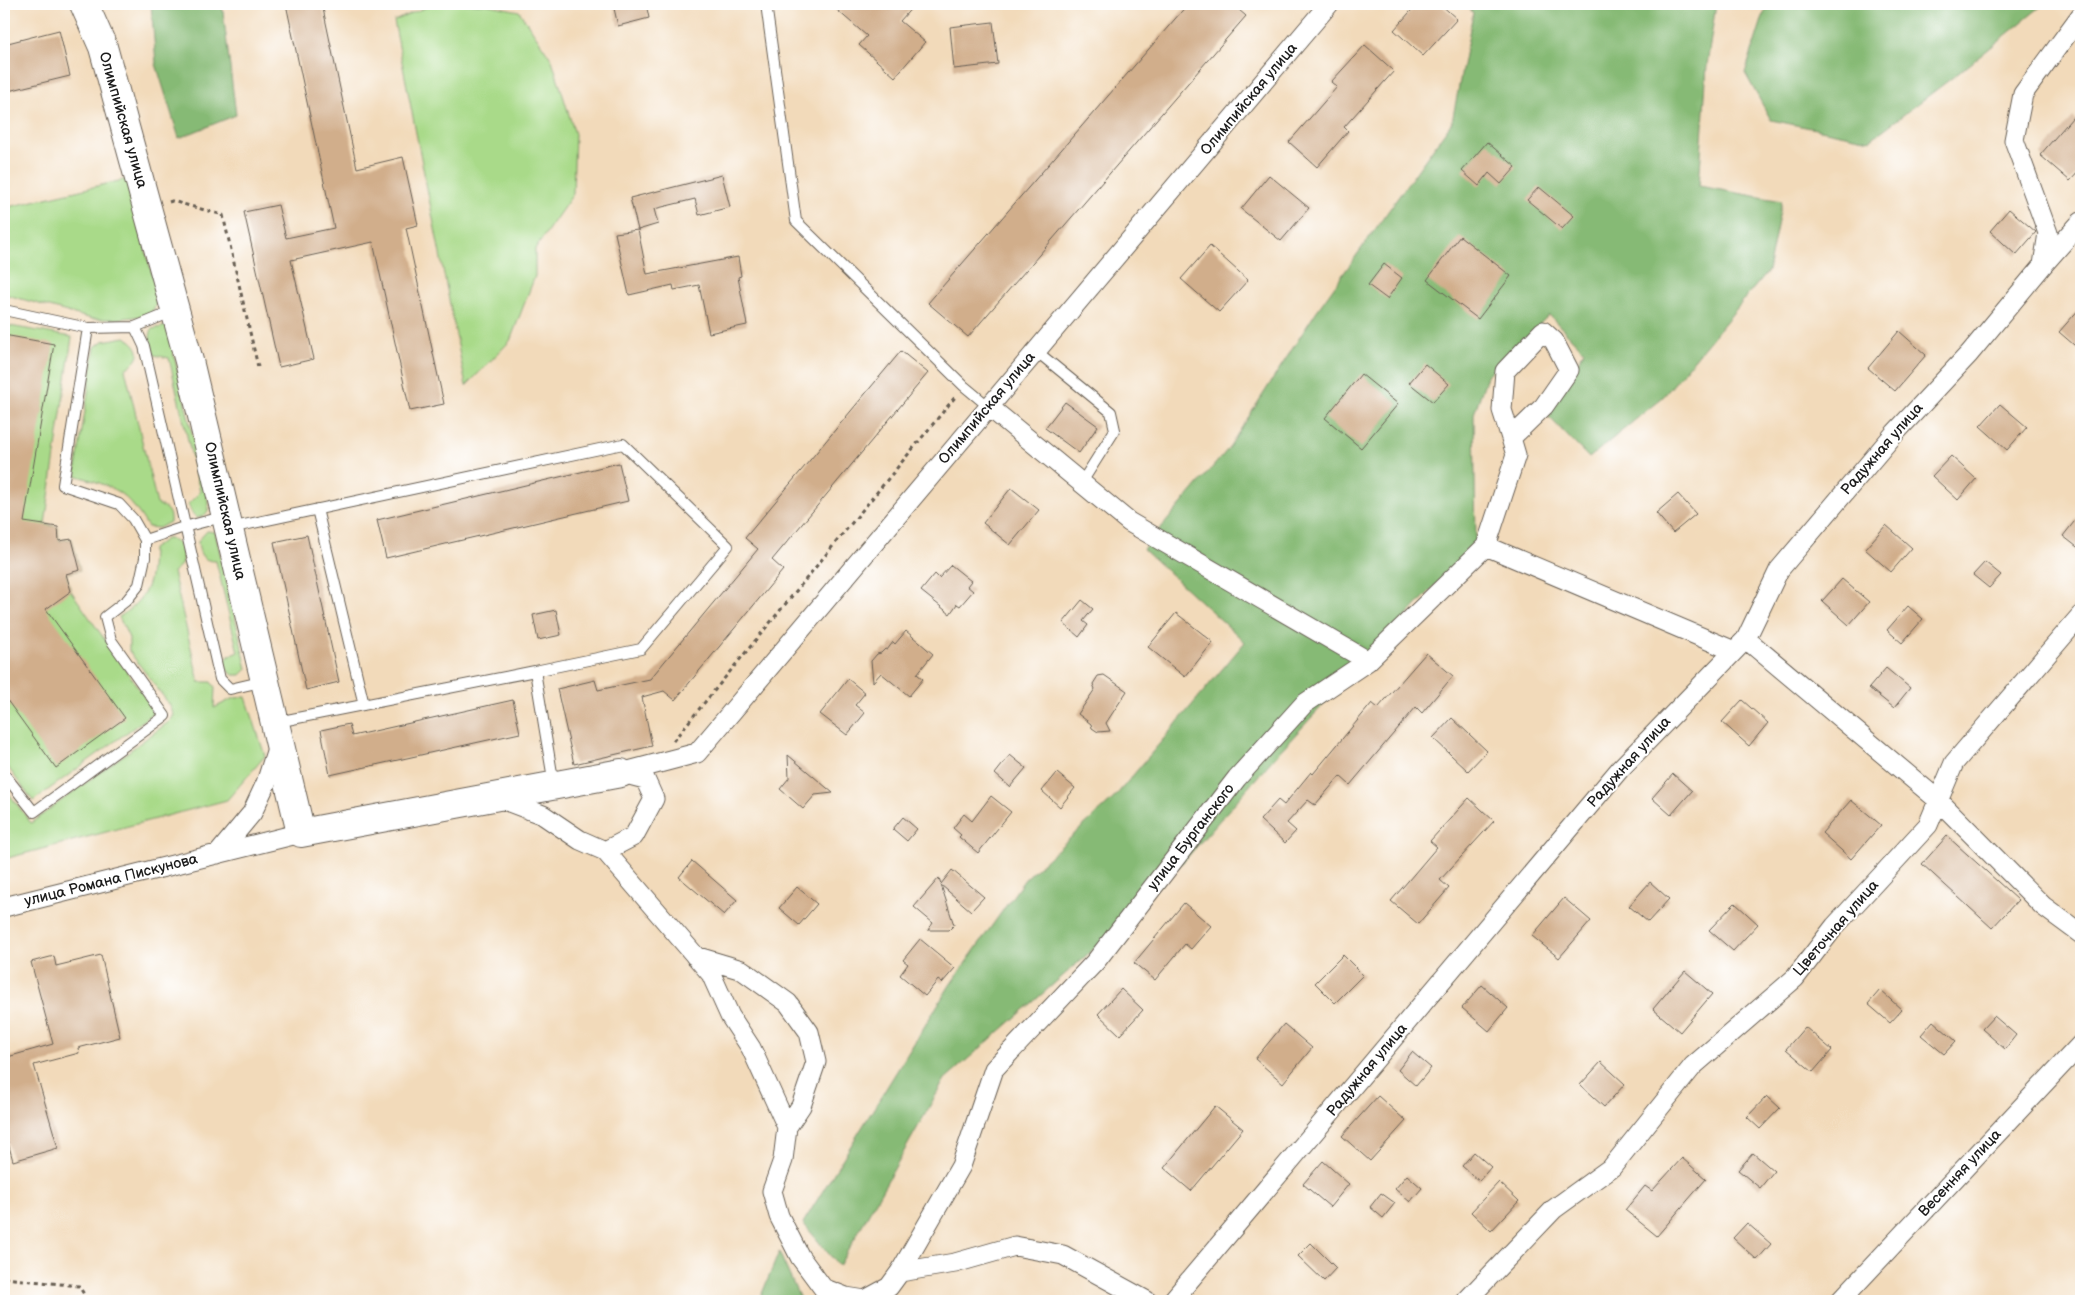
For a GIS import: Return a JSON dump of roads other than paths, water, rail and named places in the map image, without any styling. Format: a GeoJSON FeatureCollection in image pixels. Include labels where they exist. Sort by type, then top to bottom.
{"type":"FeatureCollection","features":[{"type":"Feature","properties":{"kind":"street","name":"Олимпийская улица"},"geometry":{"type":"LineString","coordinates":[[84,4],[103,47],[175,310],[301,833],[621,773],[697,753],[1035,350],[1329,4]]}},
{"type":"Feature","properties":{"kind":"street"},"geometry":{"type":"LineString","coordinates":[[2043,265],[2048,233],[2014,140],[2023,94],[2081,15]]}},
{"type":"Feature","properties":{"kind":"street","name":"Радужная улица"},"geometry":{"type":"LineString","coordinates":[[1172,1301],[1620,770],[1740,645],[1779,570],[1895,432],[1969,354],[2081,222]]}},
{"type":"Feature","properties":{"kind":"street","name":"улица Бурганского"},"geometry":{"type":"LineString","coordinates":[[826,1294],[865,1300],[889,1287],[900,1272],[961,1166],[994,1069],[1096,961],[1237,778],[1304,704],[1368,661],[1486,546],[1516,456],[1502,410],[1505,372],[1543,331],[1554,341],[1569,370],[1544,406],[1511,438]]}},
{"type":"Feature","properties":{"kind":"street"},"geometry":{"type":"LineString","coordinates":[[988,406],[1129,522],[1368,661]]}},
{"type":"Feature","properties":{"kind":"street"},"geometry":{"type":"LineString","coordinates":[[1486,546],[1740,645],[1938,800],[2043,906],[2081,934]]}},
{"type":"Feature","properties":{"kind":"street","name":"Цветочная улица"},"geometry":{"type":"LineString","coordinates":[[1466,1301],[1554,1209],[1612,1167],[1693,1066],[1795,978],[1835,926],[1928,825],[1954,763],[2081,615]]}},
{"type":"Feature","properties":{"kind":"street","name":"улица Романа Пискунова"},"geometry":{"type":"LineString","coordinates":[[218,854],[252,813],[266,783],[277,732]]}},
{"type":"Feature","properties":{"kind":"street","name":"Олимпийская улица"},"geometry":{"type":"LineString","coordinates":[[605,851],[634,836],[654,799],[645,779],[621,773]]}},
{"type":"Feature","properties":{"kind":"street"},"geometry":{"type":"LineString","coordinates":[[495,797],[543,815],[580,840],[605,851],[711,974],[730,1016],[751,1048],[786,1127],[783,1160],[772,1191],[779,1216],[800,1257],[826,1294]]}},
{"type":"Feature","properties":{"kind":"street","name":"улица Романа Пискунова"},"geometry":{"type":"LineString","coordinates":[[4,907],[301,833]]}},
{"type":"Feature","properties":{"kind":"street"},"geometry":{"type":"LineString","coordinates":[[695,956],[742,970],[788,1003],[809,1032],[816,1062],[802,1106],[786,1127]]}},
{"type":"Feature","properties":{"kind":"street","name":"Весенняя улица"},"geometry":{"type":"LineString","coordinates":[[1840,1301],[2081,1044]]}},
{"type":"Feature","properties":{"kind":"street"},"geometry":{"type":"LineString","coordinates":[[900,1272],[955,1263],[1015,1246],[1063,1254],[1147,1301]]}},
{"type":"Feature","properties":{"kind":"lane"},"geometry":{"type":"LineString","coordinates":[[766,4],[796,220],[964,386],[988,406]]}},
{"type":"Feature","properties":{"kind":"lane"},"geometry":{"type":"LineString","coordinates":[[4,310],[88,328],[135,327],[175,310]]}},
{"type":"Feature","properties":{"kind":"lane"},"geometry":{"type":"LineString","coordinates":[[135,327],[144,346],[220,679],[230,689],[265,681]]}},
{"type":"Feature","properties":{"kind":"lane"},"geometry":{"type":"LineString","coordinates":[[4,774],[34,812],[165,716],[111,640],[105,617],[127,600],[139,584],[145,558],[145,540],[133,519],[119,504],[63,485],[88,328]]}},
{"type":"Feature","properties":{"kind":"lane"},"geometry":{"type":"LineString","coordinates":[[1035,350],[1111,412],[1116,430],[1082,482]]}},
{"type":"Feature","properties":{"kind":"lane"},"geometry":{"type":"LineString","coordinates":[[145,540],[184,527],[317,509],[623,444],[728,546],[641,648],[364,705],[277,732]]}},
{"type":"Feature","properties":{"kind":"lane"},"geometry":{"type":"LineString","coordinates":[[317,509],[364,705]]}},
{"type":"Feature","properties":{"kind":"lane"},"geometry":{"type":"LineString","coordinates":[[535,671],[554,786]]}}]}
